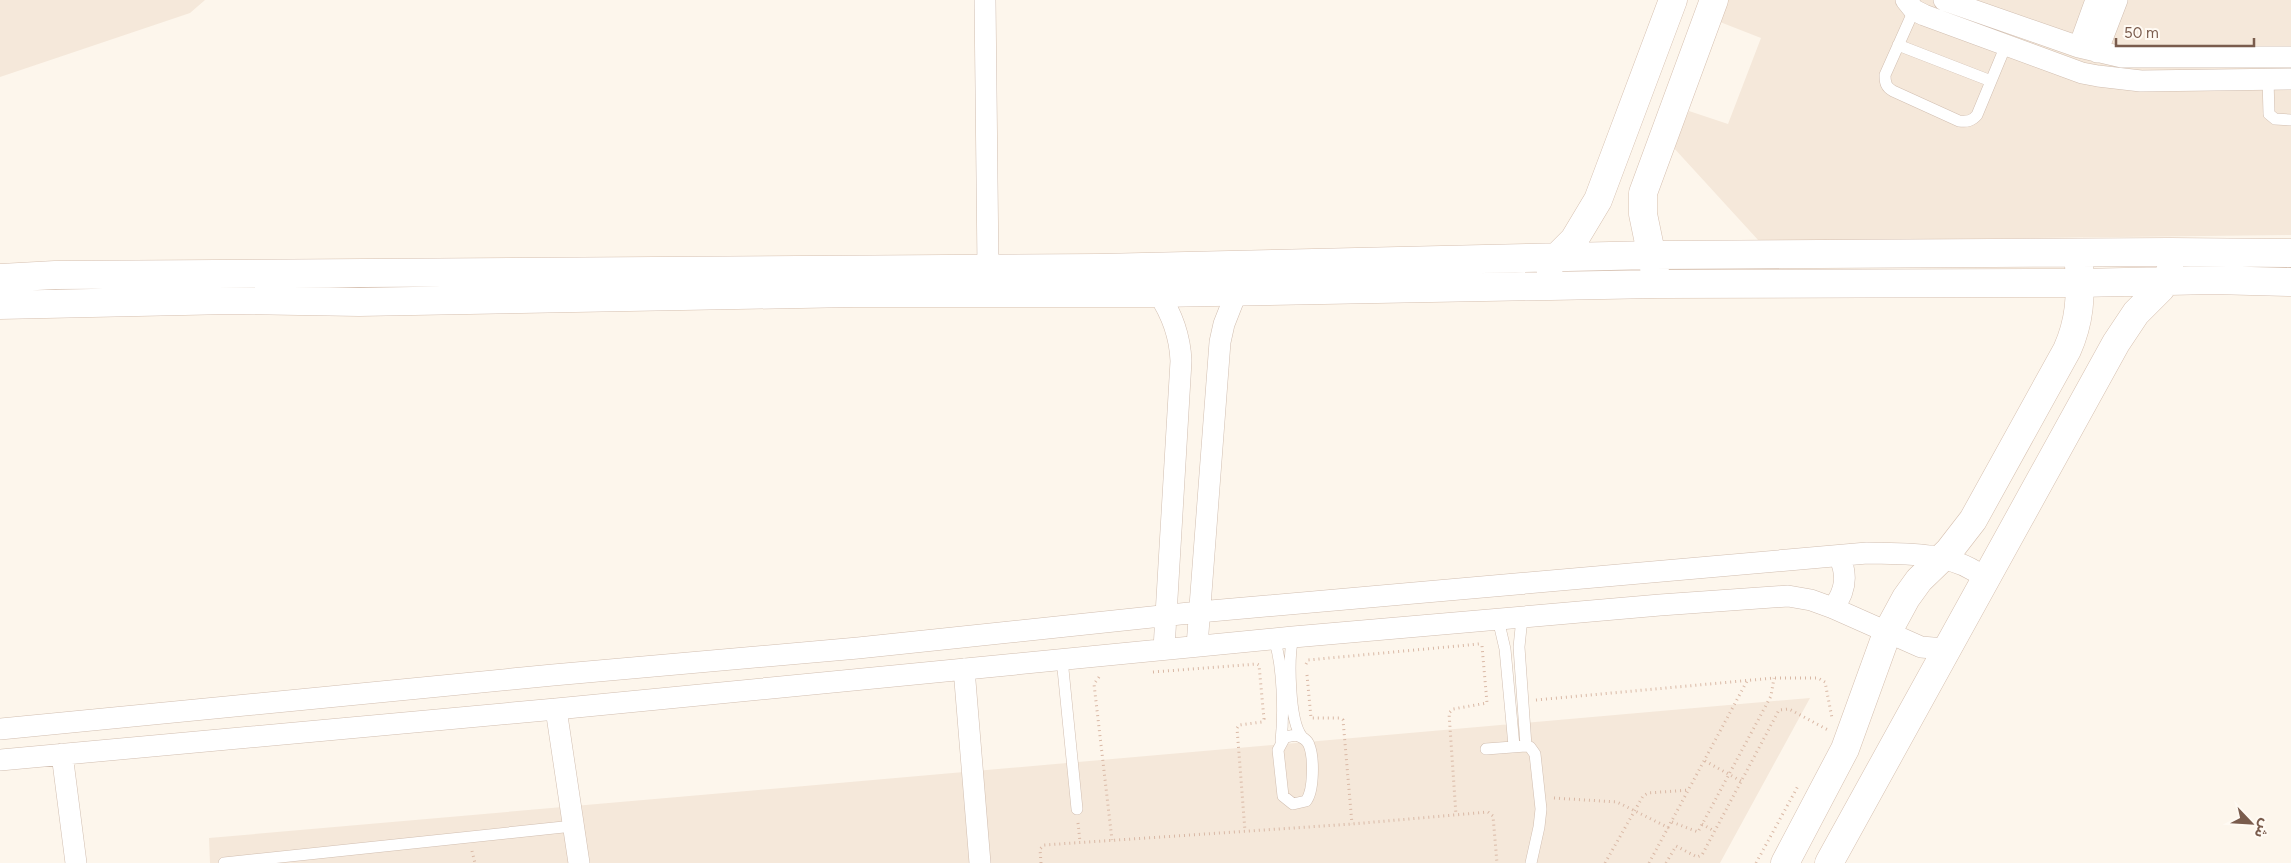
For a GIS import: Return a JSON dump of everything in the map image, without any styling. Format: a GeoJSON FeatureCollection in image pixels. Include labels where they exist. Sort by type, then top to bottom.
{"type":"FeatureCollection","features":[{"type":"Feature","properties":{"kind":"street"},"geometry":{"type":"LineString","coordinates":[[985,0],[988,268]]}},
{"type":"Feature","properties":{"kind":"street"},"geometry":{"type":"LineString","coordinates":[[1534,287],[1539,276],[1574,240],[1598,200],[1673,0]]}},
{"type":"Feature","properties":{"kind":"street"},"geometry":{"type":"LineString","coordinates":[[1657,284],[1653,255],[1643,214],[1643,194],[1714,0]]}},
{"type":"Feature","properties":{"kind":"street"},"geometry":{"type":"LineString","coordinates":[[1944,0],[2088,49],[2145,58],[2291,57]]}},
{"type":"Feature","properties":{"kind":"street"},"geometry":{"type":"LineString","coordinates":[[2088,49],[2096,0]]}},
{"type":"Feature","properties":{"kind":"street"},"geometry":{"type":"LineString","coordinates":[[2088,49],[2117,0]]}},
{"type":"Feature","properties":{"kind":"street"},"geometry":{"type":"LineString","coordinates":[[1915,3],[2006,45],[2082,73],[2141,81],[2291,79]]}},
{"type":"Feature","properties":{"kind":"street"},"geometry":{"type":"LineString","coordinates":[[0,306],[230,300],[359,302],[843,293],[1559,257],[2170,252],[2291,253]]}},
{"type":"Feature","properties":{"kind":"street"},"geometry":{"type":"LineString","coordinates":[[1829,863],[1945,649],[1986,579],[2125,328],[2165,282],[2170,272],[2170,252]]}},
{"type":"Feature","properties":{"kind":"street"},"geometry":{"type":"LineString","coordinates":[[1785,863],[1845,749],[1887,633],[1906,598],[1919,580],[1942,557],[1973,520],[2067,350],[2078,323],[2081,296],[2079,254]]}},
{"type":"Feature","properties":{"kind":"street"},"geometry":{"type":"LineString","coordinates":[[0,278],[55,275],[988,268],[1100,280],[1158,293],[1657,284],[2080,284],[2213,280],[2291,282]]}},
{"type":"Feature","properties":{"kind":"street"},"geometry":{"type":"LineString","coordinates":[[1197,646],[1220,342],[1226,316],[1237,291]]}},
{"type":"Feature","properties":{"kind":"street"},"geometry":{"type":"LineString","coordinates":[[1158,293],[1166,305],[1178,332],[1181,361],[1164,649]]}},
{"type":"Feature","properties":{"kind":"street"},"geometry":{"type":"LineString","coordinates":[[0,728],[858,648],[1166,615],[1867,553],[1942,557],[1966,564],[1986,579]]}},
{"type":"Feature","properties":{"kind":"street"},"geometry":{"type":"LineString","coordinates":[[1833,608],[1840,599],[1845,577],[1839,556]]}},
{"type":"Feature","properties":{"kind":"street"},"geometry":{"type":"LineString","coordinates":[[0,760],[556,709],[1283,638],[1788,596],[1811,600],[1833,608],[1921,647],[1945,649]]}},
{"type":"Feature","properties":{"kind":"street"},"geometry":{"type":"LineString","coordinates":[[964,669],[980,863]]}},
{"type":"Feature","properties":{"kind":"street"},"geometry":{"type":"LineString","coordinates":[[556,709],[579,863]]}},
{"type":"Feature","properties":{"kind":"street"},"geometry":{"type":"LineString","coordinates":[[62,754],[76,863]]}},
{"type":"Feature","properties":{"kind":"lane"},"geometry":{"type":"LineString","coordinates":[[1915,3],[1885,76],[1885,82],[1888,88],[1959,121],[1966,122],[1972,120],[1977,115],[2006,45]]}},
{"type":"Feature","properties":{"kind":"lane"},"geometry":{"type":"LineString","coordinates":[[1898,45],[1991,81]]}},
{"type":"Feature","properties":{"kind":"lane"},"geometry":{"type":"LineString","coordinates":[[2268,79],[2269,114],[2279,120],[2291,120]]}},
{"type":"Feature","properties":{"kind":"lane"},"geometry":{"type":"LineString","coordinates":[[1520,746],[1519,647],[1522,618]]}},
{"type":"Feature","properties":{"kind":"lane"},"geometry":{"type":"LineString","coordinates":[[1498,619],[1505,649],[1520,746]]}},
{"type":"Feature","properties":{"kind":"lane"},"geometry":{"type":"LineString","coordinates":[[1283,638],[1290,662],[1294,719],[1297,731],[1310,747],[1312,789],[1306,801],[1300,804],[1287,801],[1280,790],[1278,750],[1283,722],[1279,661],[1283,638]]}},
{"type":"Feature","properties":{"kind":"lane"},"geometry":{"type":"LineString","coordinates":[[1062,660],[1077,809]]}},
{"type":"Feature","properties":{"kind":"lane"},"geometry":{"type":"LineString","coordinates":[[1281,741],[1291,736],[1302,737]]}},
{"type":"Feature","properties":{"kind":"lane"},"geometry":{"type":"LineString","coordinates":[[1486,749],[1530,747],[1535,754],[1540,798],[1539,826],[1531,863]]}},
{"type":"Feature","properties":{"kind":"lane"},"geometry":{"type":"LineString","coordinates":[[224,863],[574,826]]}},
{"type":"Feature","properties":{"kind":"path"},"geometry":{"type":"LineString","coordinates":[[1352,824],[1343,720],[1340,718],[1311,718],[1307,661],[1479,644],[1483,647],[1487,702],[1452,709],[1449,713],[1456,815]]}},
{"type":"Feature","properties":{"kind":"path"},"geometry":{"type":"LineString","coordinates":[[1148,673],[1259,665],[1264,719],[1262,722],[1239,725],[1237,728],[1245,831]]}},
{"type":"Feature","properties":{"kind":"path"},"geometry":{"type":"LineString","coordinates":[[1108,676],[1098,677],[1094,684],[1112,840]]}},
{"type":"Feature","properties":{"kind":"path"},"geometry":{"type":"LineString","coordinates":[[1672,822],[1696,833],[1771,696],[1774,678]]}},
{"type":"Feature","properties":{"kind":"path"},"geometry":{"type":"LineString","coordinates":[[1535,700],[1774,678],[1823,679],[1832,717],[1824,738]]}},
{"type":"Feature","properties":{"kind":"path"},"geometry":{"type":"LineString","coordinates":[[1649,863],[1747,680]]}},
{"type":"Feature","properties":{"kind":"path"},"geometry":{"type":"LineString","coordinates":[[1666,863],[1676,846],[1700,857],[1779,710],[1788,709],[1828,730]]}},
{"type":"Feature","properties":{"kind":"path"},"geometry":{"type":"LineString","coordinates":[[1704,761],[1741,781]]}},
{"type":"Feature","properties":{"kind":"path"},"geometry":{"type":"LineString","coordinates":[[1756,863],[1801,780]]}},
{"type":"Feature","properties":{"kind":"path"},"geometry":{"type":"LineString","coordinates":[[1605,863],[1641,798],[1648,793],[1689,790]]}},
{"type":"Feature","properties":{"kind":"path"},"geometry":{"type":"LineString","coordinates":[[1540,798],[1617,802],[1669,828]]}},
{"type":"Feature","properties":{"kind":"path"},"geometry":{"type":"LineString","coordinates":[[1077,809],[1080,842]]}},
{"type":"Feature","properties":{"kind":"path"},"geometry":{"type":"LineString","coordinates":[[1041,863],[1040,849],[1044,845],[1352,824],[1488,812],[1492,815],[1496,863]]}},
{"type":"Feature","properties":{"kind":"path"},"geometry":{"type":"LineString","coordinates":[[1702,824],[1714,831]]}},
{"type":"Feature","properties":{"kind":"shaded area"},"geometry":{"type":"Polygon","coordinates":[[[0,0],[205,0],[190,13],[0,77],[0,0]]]}},
{"type":"Feature","properties":{"kind":"shaded area"},"geometry":{"type":"Polygon","coordinates":[[[1728,0],[2291,0],[2291,235],[1759,241],[1673,147],[1689,111],[1728,124],[1761,38],[1720,22],[1728,0]]]}},
{"type":"Feature","properties":{"kind":"shaded area"},"geometry":{"type":"Polygon","coordinates":[[[1810,698],[1720,863],[210,863],[209,838],[1810,698]]]}}]}
